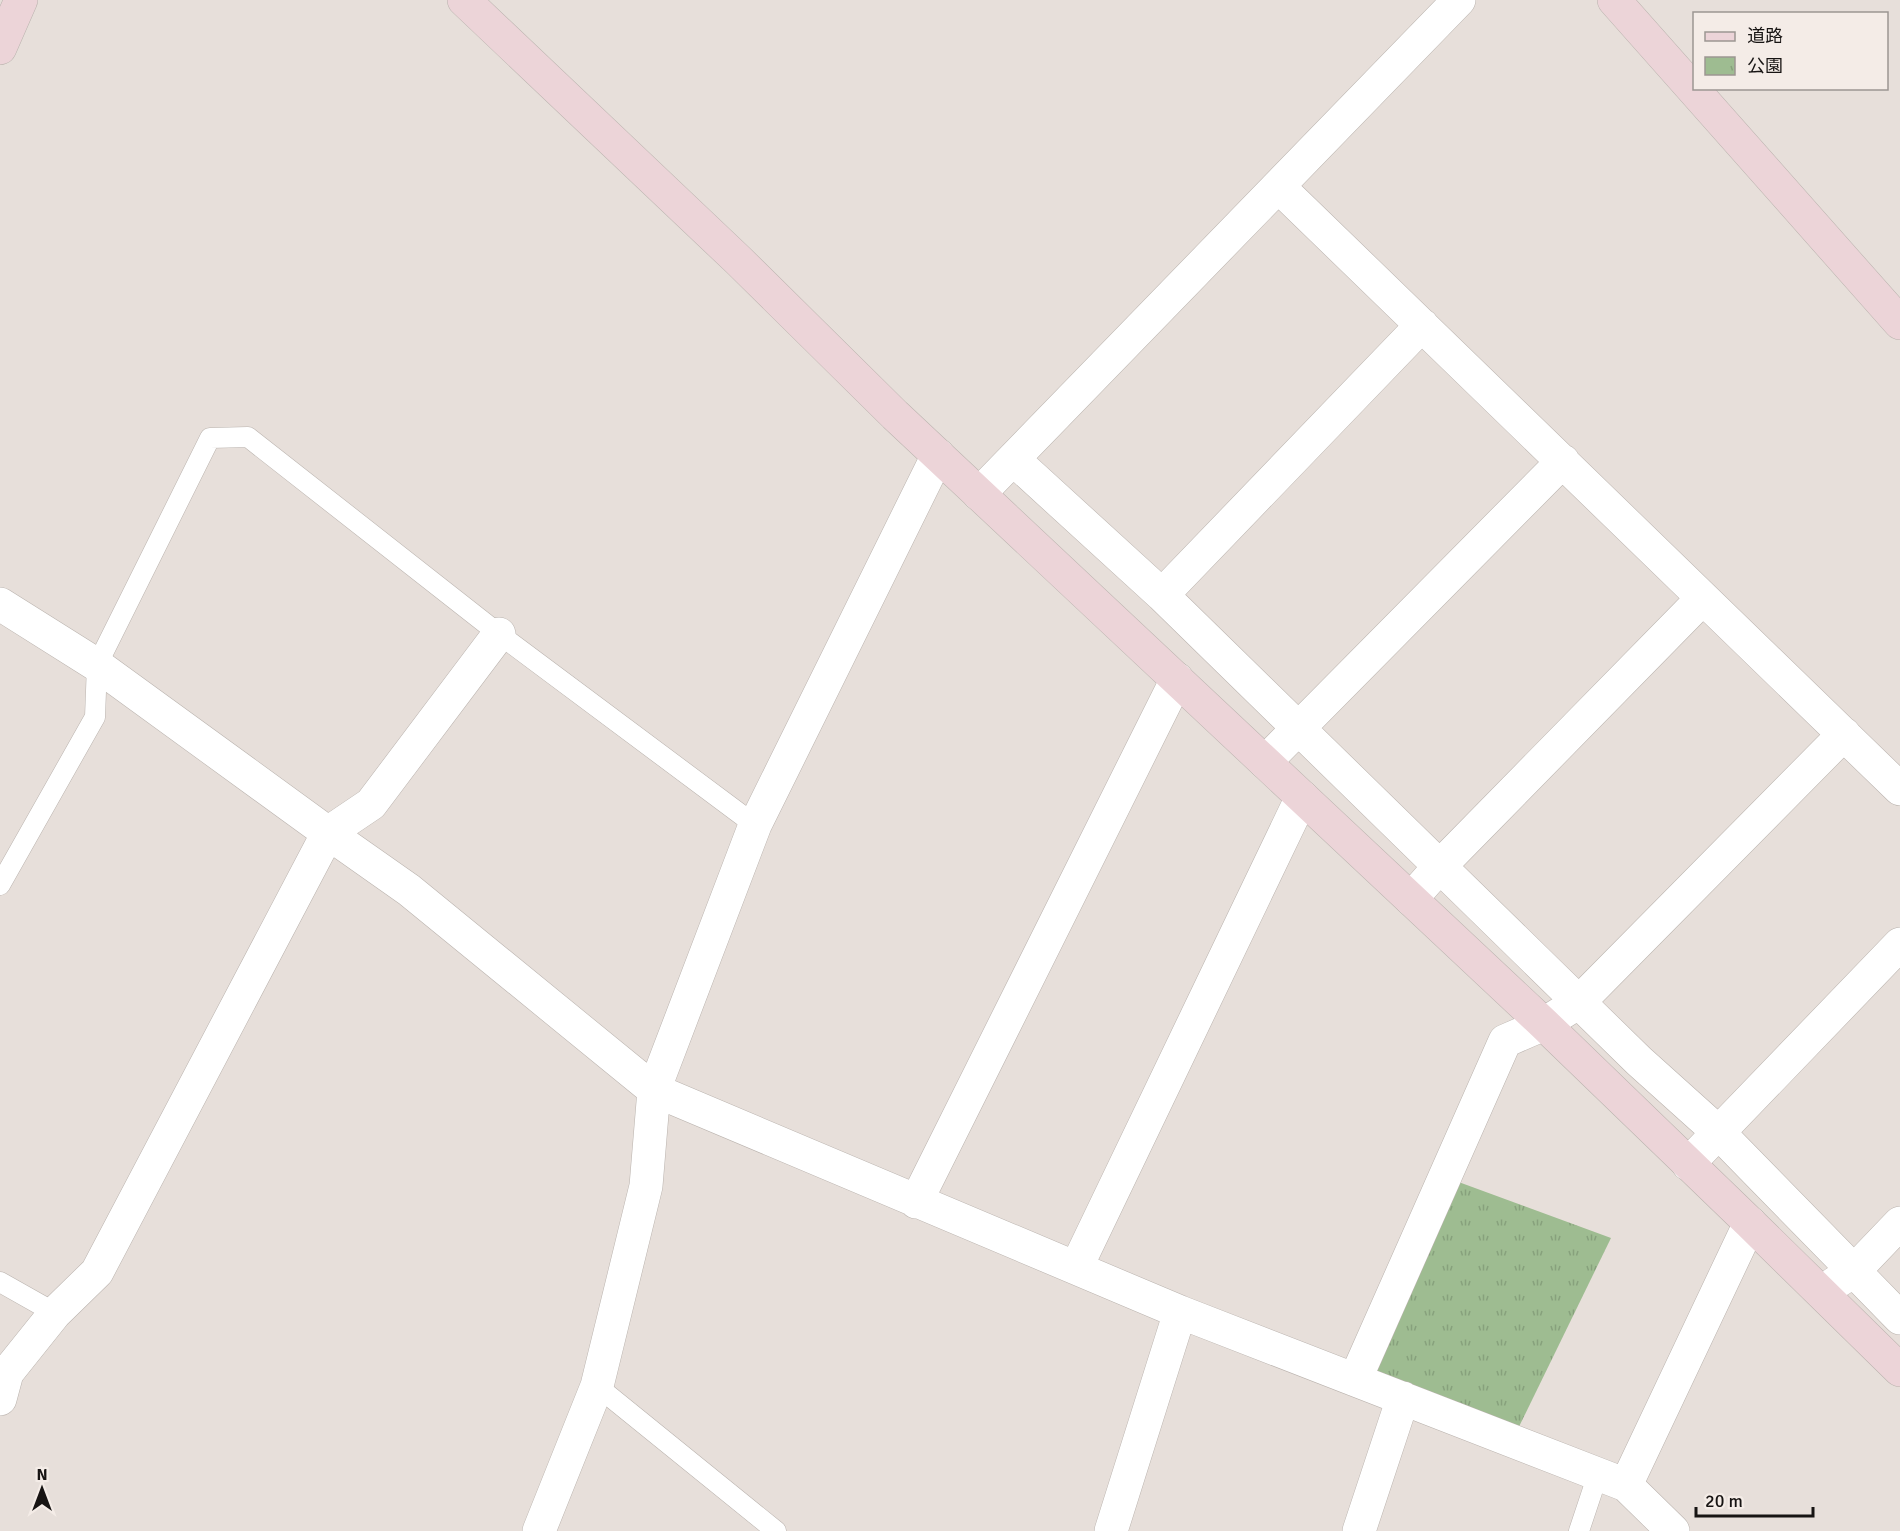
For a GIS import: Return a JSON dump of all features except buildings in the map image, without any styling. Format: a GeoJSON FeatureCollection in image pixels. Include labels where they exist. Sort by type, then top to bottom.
{"type":"FeatureCollection","features":[{"type":"Feature","properties":{"kind":"street"},"geometry":{"type":"LineString","coordinates":[[0,48],[21,0]]}},
{"type":"Feature","properties":{"kind":"street"},"geometry":{"type":"LineString","coordinates":[[464,0],[738,260],[938,455],[1544,1024],[1900,1370]]}},
{"type":"Feature","properties":{"kind":"street"},"geometry":{"type":"LineString","coordinates":[[980,494],[1460,0]]}},
{"type":"Feature","properties":{"kind":"street"},"geometry":{"type":"LineString","coordinates":[[1614,0],[1693,89]]}},
{"type":"Feature","properties":{"kind":"street"},"geometry":{"type":"LineString","coordinates":[[1694,90],[1900,322]]}},
{"type":"Feature","properties":{"kind":"street"},"geometry":{"type":"LineString","coordinates":[[1279,187],[1900,789]]}},
{"type":"Feature","properties":{"kind":"street"},"geometry":{"type":"LineString","coordinates":[[1162,595],[1422,325]]}},
{"type":"Feature","properties":{"kind":"street"},"geometry":{"type":"LineString","coordinates":[[538,1531],[597,1386],[646,1186],[654,1090],[755,825],[938,455]]}},
{"type":"Feature","properties":{"kind":"street"},"geometry":{"type":"LineString","coordinates":[[1013,459],[1162,595],[1639,1061],[1718,1132],[1900,1318]]}},
{"type":"Feature","properties":{"kind":"street"},"geometry":{"type":"LineString","coordinates":[[1265,762],[1563,461]]}},
{"type":"Feature","properties":{"kind":"street"},"geometry":{"type":"LineString","coordinates":[[1411,899],[1703,598]]}},
{"type":"Feature","properties":{"kind":"street"},"geometry":{"type":"LineString","coordinates":[[0,604],[97,665],[409,890],[654,1090],[1180,1312],[1612,1479],[1673,1531]]}},
{"type":"Feature","properties":{"kind":"street"},"geometry":{"type":"LineString","coordinates":[[0,1399],[7,1373],[55,1313],[97,1272],[328,833],[371,804],[499,634]]}},
{"type":"Feature","properties":{"kind":"street"},"geometry":{"type":"LineString","coordinates":[[916,1202],[1177,679]]}},
{"type":"Feature","properties":{"kind":"street"},"geometry":{"type":"LineString","coordinates":[[1355,1380],[1505,1041],[1544,1024],[1579,1002],[1844,734]]}},
{"type":"Feature","properties":{"kind":"street"},"geometry":{"type":"LineString","coordinates":[[1076,1268],[1302,796]]}},
{"type":"Feature","properties":{"kind":"street"},"geometry":{"type":"LineString","coordinates":[[1688,1164],[1900,944]]}},
{"type":"Feature","properties":{"kind":"street"},"geometry":{"type":"LineString","coordinates":[[1612,1479],[1750,1223]]}},
{"type":"Feature","properties":{"kind":"street"},"geometry":{"type":"LineString","coordinates":[[1821,1292],[1854,1270],[1900,1223]]}},
{"type":"Feature","properties":{"kind":"street"},"geometry":{"type":"LineString","coordinates":[[1111,1531],[1180,1312]]}},
{"type":"Feature","properties":{"kind":"street"},"geometry":{"type":"LineString","coordinates":[[1359,1531],[1403,1398]]}},
{"type":"Feature","properties":{"kind":"lane"},"geometry":{"type":"LineString","coordinates":[[0,885],[95,717],[97,665],[210,438],[248,436],[499,634],[755,825]]}},
{"type":"Feature","properties":{"kind":"lane"},"geometry":{"type":"LineString","coordinates":[[0,1282],[55,1313]]}},
{"type":"Feature","properties":{"kind":"lane"},"geometry":{"type":"LineString","coordinates":[[597,1386],[777,1531]]}},
{"type":"Feature","properties":{"kind":"lane"},"geometry":{"type":"LineString","coordinates":[[1579,1531],[1612,1479]]}},
{"type":"Feature","properties":{"kind":"green space"},"geometry":{"type":"Polygon","coordinates":[[[1445,1177],[1611,1238],[1512,1441],[1355,1380],[1445,1177]]]}}]}
